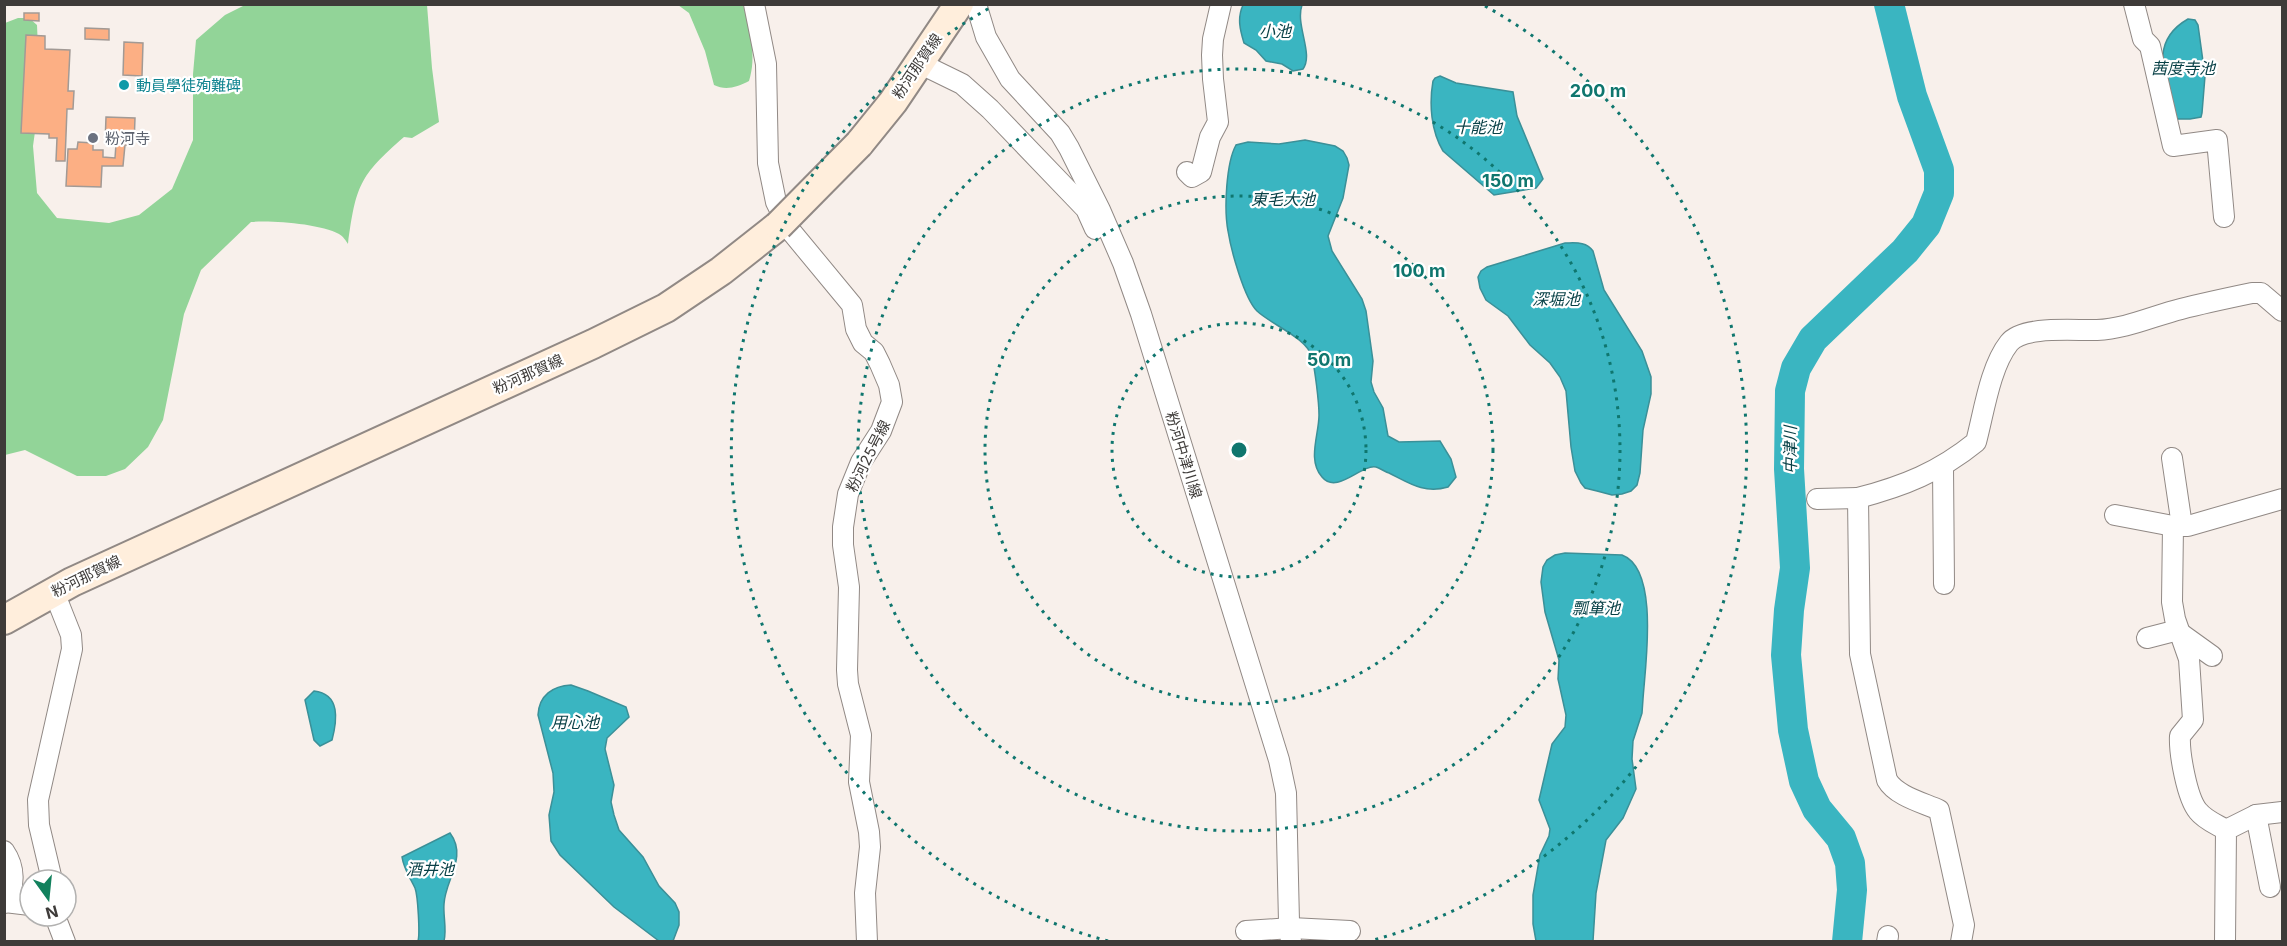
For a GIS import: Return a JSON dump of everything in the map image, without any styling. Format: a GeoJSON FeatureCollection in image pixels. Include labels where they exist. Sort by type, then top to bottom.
{"type":"FeatureCollection","features":[{"type":"Feature","properties":{"kind":"main road","name":"粉河那賀線"},"geometry":{"type":"LineString","coordinates":[[8,617],[54,591],[138,551],[593,344],[666,308],[722,271],[777,226],[859,144],[893,102],[953,14]]}},
{"type":"Feature","properties":{"kind":"street","name":"粉河25号線"},"geometry":{"type":"LineString","coordinates":[[754,4],[766,64],[768,163],[776,202],[790,230],[852,305],[856,329],[862,343],[874,352],[880,364],[889,385],[892,402],[882,431],[861,462],[848,494],[843,526],[843,545],[849,587],[848,684],[861,735],[859,782],[870,847],[865,893],[867,942]]}},
{"type":"Feature","properties":{"kind":"street","name":"粉河中津川線"},"geometry":{"type":"LineString","coordinates":[[976,4],[986,38],[1010,79],[1060,133],[1069,148],[1100,210],[1141,314],[1279,760],[1286,793],[1291,935]]}},
{"type":"Feature","properties":{"kind":"street"},"geometry":{"type":"LineString","coordinates":[[1187,172],[1192,177],[1201,172],[1210,137],[1218,122],[1212,55],[1221,4]]}},
{"type":"Feature","properties":{"kind":"street"},"geometry":{"type":"LineString","coordinates":[[2134,4],[2143,39],[2150,46],[2173,146],[2217,140],[2224,217]]}},
{"type":"Feature","properties":{"kind":"street"},"geometry":{"type":"LineString","coordinates":[[919,63],[962,84],[990,109],[1086,209],[1110,261],[1121,260]]}},
{"type":"Feature","properties":{"kind":"street"},"geometry":{"type":"LineString","coordinates":[[1817,499],[1858,498],[1925,476],[1943,467],[1976,442],[1988,389],[2002,355],[2010,341],[2026,333],[2119,327],[2252,292],[2261,293],[2283,311]]}},
{"type":"Feature","properties":{"kind":"street"},"geometry":{"type":"LineString","coordinates":[[2172,458],[2178,526],[2172,602],[2179,632],[2189,659],[2193,720],[2180,736],[2189,790],[2196,809],[2207,819],[2226,830]]}},
{"type":"Feature","properties":{"kind":"street"},"geometry":{"type":"LineString","coordinates":[[1943,467],[1944,584]]}},
{"type":"Feature","properties":{"kind":"street"},"geometry":{"type":"LineString","coordinates":[[1858,498],[1860,654],[1887,780],[1890,786],[1898,792],[1939,810],[1964,925],[1961,942]]}},
{"type":"Feature","properties":{"kind":"street"},"geometry":{"type":"LineString","coordinates":[[2115,514],[2188,526],[2283,499]]}},
{"type":"Feature","properties":{"kind":"street"},"geometry":{"type":"LineString","coordinates":[[49,868],[39,825],[39,800],[72,649],[69,627],[54,591]]}},
{"type":"Feature","properties":{"kind":"street"},"geometry":{"type":"LineString","coordinates":[[2147,638],[2179,632],[2212,656]]}},
{"type":"Feature","properties":{"kind":"street"},"geometry":{"type":"LineString","coordinates":[[2226,830],[2256,816],[2283,812]]}},
{"type":"Feature","properties":{"kind":"street"},"geometry":{"type":"LineString","coordinates":[[2256,816],[2270,887]]}},
{"type":"Feature","properties":{"kind":"street"},"geometry":{"type":"LineString","coordinates":[[2225,942],[2226,830]]}},
{"type":"Feature","properties":{"kind":"street"},"geometry":{"type":"LineString","coordinates":[[4,851],[11,864],[13,879],[11,894],[5,902]]}},
{"type":"Feature","properties":{"kind":"street"},"geometry":{"type":"LineString","coordinates":[[1246,931],[1291,935],[1350,931]]}},
{"type":"Feature","properties":{"kind":"green space"},"geometry":{"type":"Polygon","coordinates":[[[247,4],[427,5],[439,122],[412,138],[404,137],[377,162],[362,183],[357,195],[348,244],[339,234],[309,225],[251,222],[201,270],[184,314],[163,420],[148,447],[125,469],[106,476],[77,476],[25,450],[5,455],[5,23],[18,18],[29,18],[37,25],[40,96],[33,146],[37,193],[57,218],[109,223],[139,215],[172,189],[193,140],[193,74],[196,40],[225,15],[247,4]]]}},
{"type":"Feature","properties":{"kind":"green space"},"geometry":{"type":"Polygon","coordinates":[[[678,5],[743,5],[752,53],[749,81],[732,88],[714,85],[705,51],[689,13],[678,5]]]}},
{"type":"Feature","properties":{"kind":"water","name":"小池"},"geometry":{"type":"Polygon","coordinates":[[[1243,5],[1302,5],[1300,13],[1306,47],[1306,63],[1303,69],[1293,71],[1282,64],[1266,61],[1256,50],[1244,43],[1240,29],[1243,5]]]}},
{"type":"Feature","properties":{"kind":"water","name":"茜度寺池"},"geometry":{"type":"Polygon","coordinates":[[[2188,19],[2195,20],[2198,25],[2205,76],[2202,113],[2201,117],[2176,119],[2165,77],[2163,51],[2167,39],[2188,19]]]}},
{"type":"Feature","properties":{"kind":"water","name":"十能池"},"geometry":{"type":"Polygon","coordinates":[[[1440,76],[1456,83],[1513,92],[1517,116],[1543,179],[1536,188],[1494,195],[1443,151],[1436,135],[1431,108],[1433,81],[1440,76]]]}},
{"type":"Feature","properties":{"kind":"water","name":"東毛大池"},"geometry":{"type":"Polygon","coordinates":[[[1305,140],[1335,146],[1343,151],[1349,165],[1343,198],[1328,236],[1332,251],[1362,299],[1366,311],[1373,361],[1371,382],[1383,408],[1388,436],[1399,442],[1440,441],[1451,459],[1456,477],[1448,487],[1424,488],[1410,484],[1376,467],[1370,467],[1342,481],[1328,482],[1322,477],[1315,463],[1319,409],[1312,357],[1303,344],[1263,316],[1252,305],[1235,261],[1226,211],[1228,175],[1236,145],[1248,142],[1279,144],[1305,140]]]}},
{"type":"Feature","properties":{"kind":"water","name":"深堀池"},"geometry":{"type":"Polygon","coordinates":[[[1565,243],[1584,244],[1593,251],[1604,290],[1642,351],[1651,377],[1651,394],[1643,430],[1640,473],[1637,485],[1631,491],[1622,494],[1612,495],[1585,488],[1581,483],[1575,471],[1566,391],[1560,377],[1550,363],[1530,345],[1508,316],[1486,300],[1480,288],[1478,277],[1487,267],[1565,243]]]}},
{"type":"Feature","properties":{"kind":"water","name":"瓢箪池"},"geometry":{"type":"Polygon","coordinates":[[[1565,553],[1622,555],[1634,564],[1642,579],[1646,598],[1648,620],[1646,665],[1642,713],[1633,741],[1632,759],[1636,789],[1623,818],[1606,840],[1596,893],[1593,941],[1536,941],[1533,924],[1533,895],[1540,855],[1550,829],[1539,800],[1552,744],[1565,727],[1566,715],[1558,679],[1559,660],[1545,612],[1541,582],[1543,567],[1547,560],[1565,553]]]}},
{"type":"Feature","properties":{"kind":"water","name":"用心池"},"geometry":{"type":"Polygon","coordinates":[[[571,685],[626,707],[629,717],[607,738],[605,749],[614,785],[611,802],[619,830],[643,857],[659,886],[675,903],[679,912],[679,925],[673,941],[659,941],[614,907],[560,855],[551,841],[549,815],[554,792],[553,773],[538,715],[541,702],[548,693],[558,687],[571,685]]]}},
{"type":"Feature","properties":{"kind":"water"},"geometry":{"type":"Polygon","coordinates":[[[314,691],[329,697],[336,717],[332,740],[320,746],[314,740],[305,700],[314,691]]]}},
{"type":"Feature","properties":{"kind":"water","name":"酒井池"},"geometry":{"type":"Polygon","coordinates":[[[450,833],[457,851],[445,895],[444,941],[418,941],[416,892],[402,857],[450,833]]]}},
{"type":"Feature","properties":{"kind":"building"},"geometry":{"type":"Polygon","coordinates":[[[24,13],[39,13],[39,21],[24,20],[24,13]]]}},
{"type":"Feature","properties":{"kind":"building"},"geometry":{"type":"Polygon","coordinates":[[[85,28],[109,29],[109,40],[85,39],[85,28]]]}},
{"type":"Feature","properties":{"kind":"building"},"geometry":{"type":"Polygon","coordinates":[[[26,35],[45,36],[45,49],[70,50],[68,91],[74,91],[73,109],[67,109],[65,161],[56,161],[57,138],[49,138],[49,134],[21,133],[26,35]]]}},
{"type":"Feature","properties":{"kind":"building"},"geometry":{"type":"Polygon","coordinates":[[[124,42],[143,43],[142,76],[123,75],[124,42]]]}},
{"type":"Feature","properties":{"kind":"building"},"geometry":{"type":"Polygon","coordinates":[[[106,117],[135,118],[134,145],[125,145],[123,166],[102,166],[101,187],[66,186],[68,149],[77,149],[78,142],[93,143],[93,150],[103,150],[103,157],[115,158],[116,144],[105,144],[106,117]]]}},
{"type":"Feature","properties":{"kind":"waterway","name":"中津川"},"geometry":{"type":"LineString","coordinates":[[1847,942],[1852,890],[1850,863],[1841,838],[1817,809],[1804,781],[1793,730],[1786,655],[1795,568],[1789,469],[1790,391],[1796,368],[1813,339],[1905,251],[1926,225],[1939,193],[1939,170],[1912,96],[1889,4]]}},
{"type":"Feature","properties":{"kind":"place","name":"動員學徒殉難碑"},"geometry":{"type":"Point","coordinates":[124,85]}},
{"type":"Feature","properties":{"kind":"place","name":"粉河寺"},"geometry":{"type":"Point","coordinates":[93,138]}}]}
